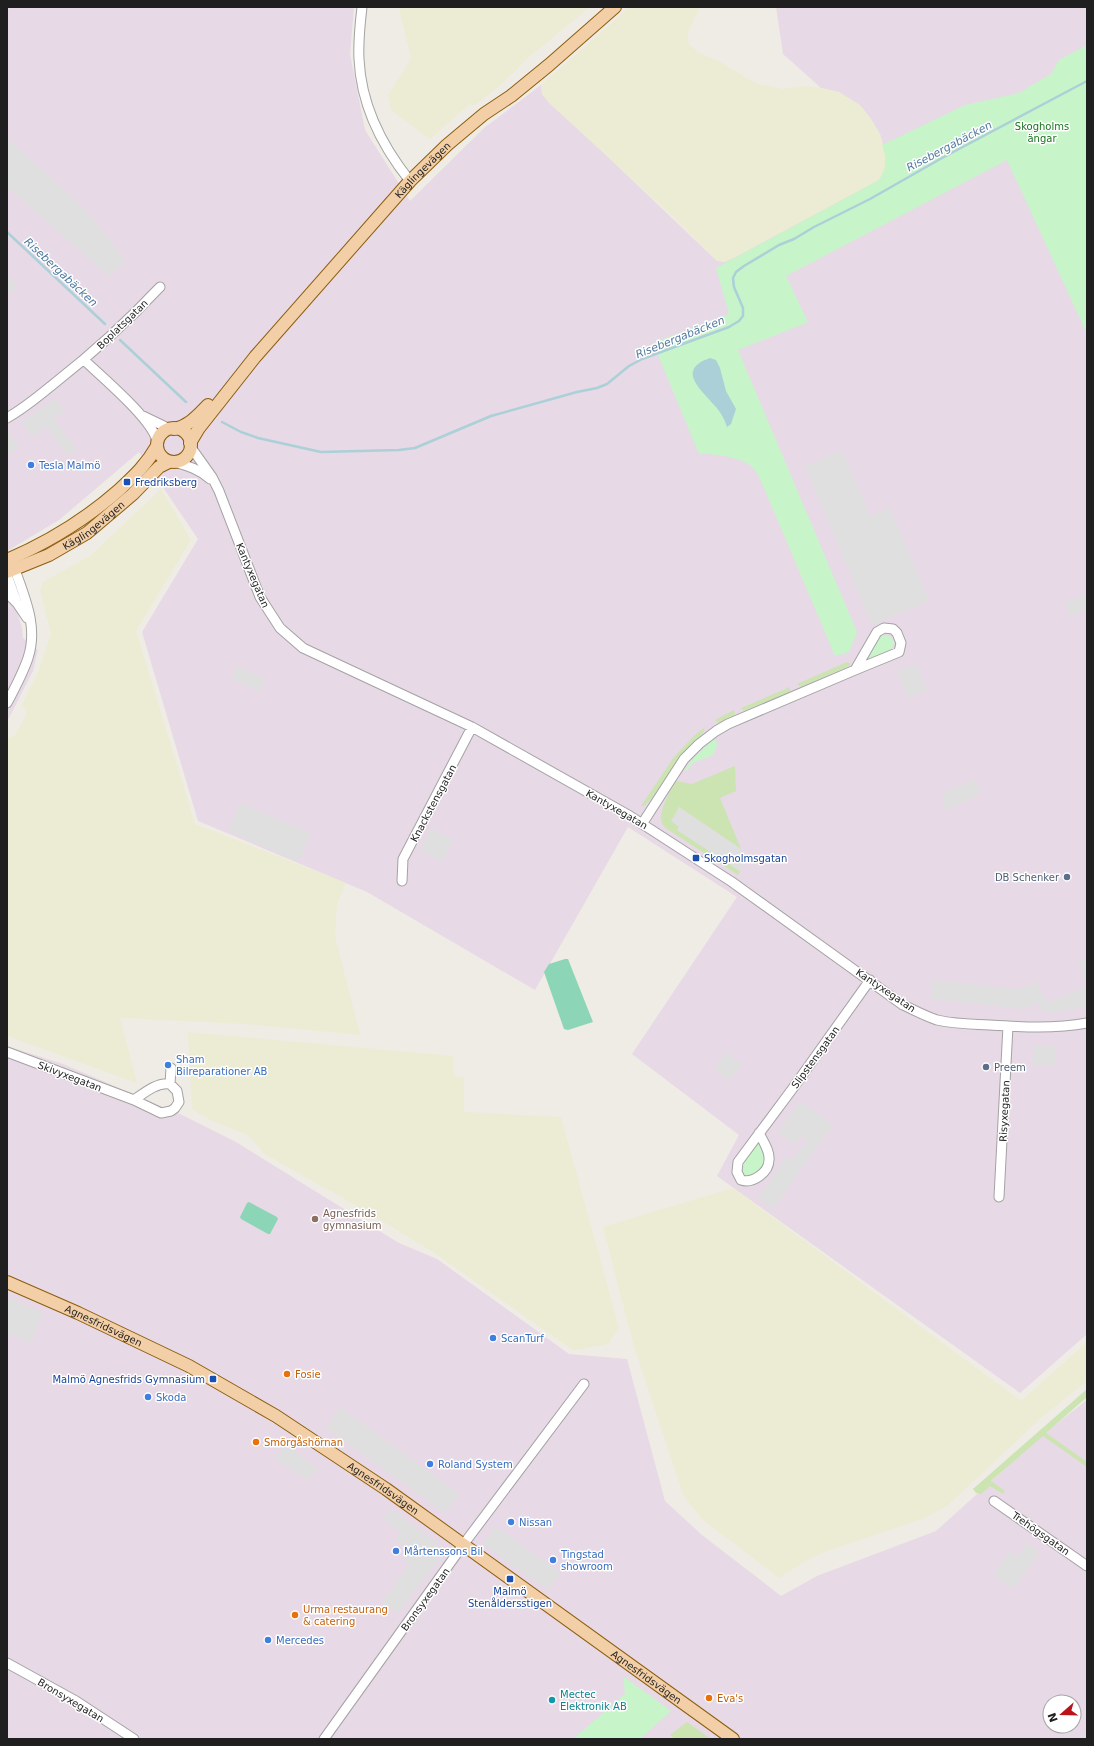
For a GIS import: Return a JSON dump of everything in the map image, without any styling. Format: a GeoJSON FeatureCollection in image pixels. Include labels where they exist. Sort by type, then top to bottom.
{"type":"FeatureCollection","features":[{"type":"Feature","properties":{"kind":"main road","name":"Käglingevägen"},"geometry":{"type":"LineString","coordinates":[[190,444],[199,428],[255,357],[410,181],[452,141],[484,114],[511,96],[615,8]]}},
{"type":"Feature","properties":{"kind":"main road","name":"Käglingevägen"},"geometry":{"type":"LineString","coordinates":[[172,429],[181,427],[192,421],[255,357]]}},
{"type":"Feature","properties":{"kind":"main road"},"geometry":{"type":"LineString","coordinates":[[172,429],[184,432],[188,437],[190,444],[187,456],[184,459],[172,462],[160,455],[157,444],[162,433],[172,429]]}},
{"type":"Feature","properties":{"kind":"main road","name":"Käglingevägen"},"geometry":{"type":"LineString","coordinates":[[9,567],[98,509],[143,469],[157,444]]}},
{"type":"Feature","properties":{"kind":"main road","name":"Käglingevägen"},"geometry":{"type":"LineString","coordinates":[[9,567],[49,555],[87,533],[133,494],[160,467],[172,462]]}},
{"type":"Feature","properties":{"kind":"main road","name":"Agnesfridsvägen"},"geometry":{"type":"LineString","coordinates":[[7,1282],[78,1313],[190,1366],[276,1416],[345,1461],[733,1739]]}},
{"type":"Feature","properties":{"kind":"street"},"geometry":{"type":"LineString","coordinates":[[362,7],[359,58],[362,82],[366,97],[375,124],[385,146],[410,181]]}},
{"type":"Feature","properties":{"kind":"street","name":"Boplatsgatan"},"geometry":{"type":"LineString","coordinates":[[7,418],[31,402],[84,360],[160,288]]}},
{"type":"Feature","properties":{"kind":"street"},"geometry":{"type":"LineString","coordinates":[[84,360],[141,415],[156,435],[157,444]]}},
{"type":"Feature","properties":{"kind":"street"},"geometry":{"type":"LineString","coordinates":[[141,415],[172,429]]}},
{"type":"Feature","properties":{"kind":"street","name":"Kantyxegatan"},"geometry":{"type":"LineString","coordinates":[[190,444],[212,477],[219,491],[260,598],[270,614],[286,634],[303,648],[472,726],[642,824],[732,882],[904,1005],[937,1019],[963,1024],[1047,1028],[1087,1023]]}},
{"type":"Feature","properties":{"kind":"street","name":"Kantyxegatan"},"geometry":{"type":"LineString","coordinates":[[172,462],[190,466],[199,470],[209,478],[219,491]]}},
{"type":"Feature","properties":{"kind":"street"},"geometry":{"type":"LineString","coordinates":[[9,567],[17,603]]}},
{"type":"Feature","properties":{"kind":"street"},"geometry":{"type":"LineString","coordinates":[[7,702],[29,656],[32,639],[32,629],[28,606],[9,567]]}},
{"type":"Feature","properties":{"kind":"street"},"geometry":{"type":"LineString","coordinates":[[7,593],[23,610],[32,629]]}},
{"type":"Feature","properties":{"kind":"street"},"geometry":{"type":"LineString","coordinates":[[642,824],[677,768],[692,750],[706,738],[728,724],[899,652],[901,643],[897,633],[889,628],[884,628],[877,632],[855,670]]}},
{"type":"Feature","properties":{"kind":"street","name":"Knackstensgatan"},"geometry":{"type":"LineString","coordinates":[[402,881],[403,859],[472,726]]}},
{"type":"Feature","properties":{"kind":"street","name":"Slipstensgatan"},"geometry":{"type":"LineString","coordinates":[[759,1132],[768,1154],[768,1164],[758,1178],[745,1181],[741,1180],[737,1172],[738,1162],[759,1132],[870,980]]}},
{"type":"Feature","properties":{"kind":"street","name":"Risyxegatan"},"geometry":{"type":"LineString","coordinates":[[999,1197],[1008,1026]]}},
{"type":"Feature","properties":{"kind":"street","name":"Skivyxegatan"},"geometry":{"type":"LineString","coordinates":[[7,1052],[134,1100],[161,1113],[171,1111],[179,1102],[177,1091],[170,1084],[170,1068]]}},
{"type":"Feature","properties":{"kind":"street"},"geometry":{"type":"LineString","coordinates":[[134,1100],[158,1086],[166,1083],[170,1084]]}},
{"type":"Feature","properties":{"kind":"street","name":"Bronsyxegatan"},"geometry":{"type":"LineString","coordinates":[[324,1739],[463,1546],[584,1384]]}},
{"type":"Feature","properties":{"kind":"street","name":"Trehögsgatan"},"geometry":{"type":"LineString","coordinates":[[994,1501],[1087,1566]]}},
{"type":"Feature","properties":{"kind":"street","name":"Bronsyxegatan"},"geometry":{"type":"LineString","coordinates":[[7,1663],[76,1701],[134,1739]]}},
{"type":"Feature","properties":{"kind":"shaded area"},"geometry":{"type":"Polygon","coordinates":[[[7,7],[354,7],[350,54],[365,130],[410,201],[484,128],[541,85],[542,94],[717,261],[886,156],[880,134],[839,92],[821,88],[783,54],[776,7],[1087,7],[1087,1334],[1020,1393],[717,1176],[739,1135],[632,1054],[737,897],[628,827],[535,990],[367,892],[198,821],[142,632],[198,539],[139,452],[59,520],[7,551],[7,7]]]}},
{"type":"Feature","properties":{"kind":"shaded area"},"geometry":{"type":"Polygon","coordinates":[[[7,138],[86,210],[125,260],[110,277],[7,187],[7,138]]]}},
{"type":"Feature","properties":{"kind":"shaded area"},"geometry":{"type":"Polygon","coordinates":[[[7,275],[18,286],[7,295],[7,275]]]}},
{"type":"Feature","properties":{"kind":"shaded area"},"geometry":{"type":"Polygon","coordinates":[[[55,398],[65,411],[54,418],[77,450],[68,456],[47,427],[32,437],[22,422],[55,398]]]}},
{"type":"Feature","properties":{"kind":"shaded area"},"geometry":{"type":"Polygon","coordinates":[[[7,430],[17,443],[18,448],[7,456],[7,430]]]}},
{"type":"Feature","properties":{"kind":"shaded area"},"geometry":{"type":"Polygon","coordinates":[[[842,450],[870,516],[890,508],[929,601],[872,625],[805,466],[842,450]]]}},
{"type":"Feature","properties":{"kind":"shaded area"},"geometry":{"type":"Polygon","coordinates":[[[1087,594],[1087,609],[1070,616],[1065,603],[1087,594]]]}},
{"type":"Feature","properties":{"kind":"shaded area"},"geometry":{"type":"Polygon","coordinates":[[[7,599],[16,609],[22,628],[23,638],[38,650],[33,671],[7,722],[7,599]]]}},
{"type":"Feature","properties":{"kind":"shaded area"},"geometry":{"type":"Polygon","coordinates":[[[916,664],[927,691],[908,698],[897,671],[916,664]]]}},
{"type":"Feature","properties":{"kind":"shaded area"},"geometry":{"type":"Polygon","coordinates":[[[237,666],[265,679],[259,692],[232,679],[237,666]]]}},
{"type":"Feature","properties":{"kind":"shaded area"},"geometry":{"type":"Polygon","coordinates":[[[976,779],[979,793],[977,796],[952,808],[944,809],[944,792],[976,779]]]}},
{"type":"Feature","properties":{"kind":"shaded area"},"geometry":{"type":"Polygon","coordinates":[[[240,803],[311,833],[299,862],[228,831],[240,803]]]}},
{"type":"Feature","properties":{"kind":"shaded area"},"geometry":{"type":"Polygon","coordinates":[[[679,807],[741,849],[747,863],[740,871],[677,830],[679,827],[671,821],[679,807]]]}},
{"type":"Feature","properties":{"kind":"shaded area"},"geometry":{"type":"Polygon","coordinates":[[[431,828],[453,840],[442,862],[420,850],[431,828]]]}},
{"type":"Feature","properties":{"kind":"shaded area"},"geometry":{"type":"Polygon","coordinates":[[[1087,958],[1087,983],[1078,962],[1087,958]]]}},
{"type":"Feature","properties":{"kind":"shaded area"},"geometry":{"type":"Polygon","coordinates":[[[932,980],[1019,989],[1037,982],[1047,1003],[1087,986],[1087,1007],[1052,1013],[1041,1010],[1037,1003],[1023,1009],[931,999],[932,980]]]}},
{"type":"Feature","properties":{"kind":"shaded area"},"geometry":{"type":"Polygon","coordinates":[[[1034,1045],[1056,1046],[1055,1066],[1033,1066],[1034,1045]]]}},
{"type":"Feature","properties":{"kind":"shaded area"},"geometry":{"type":"Polygon","coordinates":[[[7,1046],[63,1064],[180,1114],[236,1142],[399,1243],[437,1259],[569,1354],[627,1359],[665,1501],[702,1535],[781,1596],[817,1576],[936,1531],[1046,1432],[1087,1400],[1087,1739],[7,1739],[7,1046]]]}},
{"type":"Feature","properties":{"kind":"shaded area"},"geometry":{"type":"Polygon","coordinates":[[[726,1052],[742,1064],[730,1081],[714,1070],[726,1052]]]}},
{"type":"Feature","properties":{"kind":"shaded area"},"geometry":{"type":"Polygon","coordinates":[[[800,1101],[833,1125],[773,1209],[758,1198],[787,1156],[793,1160],[806,1142],[806,1139],[801,1136],[795,1145],[778,1133],[800,1101]]]}},
{"type":"Feature","properties":{"kind":"shaded area"},"geometry":{"type":"Polygon","coordinates":[[[7,1297],[43,1313],[31,1343],[7,1333],[7,1297]]]}},
{"type":"Feature","properties":{"kind":"shaded area"},"geometry":{"type":"Polygon","coordinates":[[[340,1407],[459,1494],[445,1513],[326,1428],[340,1407]]]}},
{"type":"Feature","properties":{"kind":"shaded area"},"geometry":{"type":"Polygon","coordinates":[[[285,1445],[318,1468],[308,1481],[275,1458],[285,1445]]]}},
{"type":"Feature","properties":{"kind":"shaded area"},"geometry":{"type":"Polygon","coordinates":[[[391,1509],[437,1543],[440,1553],[437,1562],[398,1613],[382,1602],[409,1564],[404,1560],[411,1551],[396,1540],[401,1532],[384,1519],[391,1509]]]}},
{"type":"Feature","properties":{"kind":"shaded area"},"geometry":{"type":"Polygon","coordinates":[[[495,1526],[561,1573],[548,1590],[483,1544],[495,1526]]]}},
{"type":"Feature","properties":{"kind":"shaded area"},"geometry":{"type":"Polygon","coordinates":[[[1027,1543],[1040,1552],[1013,1589],[993,1575],[1010,1551],[1017,1556],[1027,1543]]]}},
{"type":"Feature","properties":{"kind":"green space"},"geometry":{"type":"Polygon","coordinates":[[[399,7],[590,7],[529,57],[495,90],[474,106],[470,104],[430,139],[391,110],[388,95],[411,59],[399,7]]]}},
{"type":"Feature","properties":{"kind":"green space"},"geometry":{"type":"Polygon","coordinates":[[[630,7],[700,7],[687,34],[689,44],[699,53],[719,61],[755,83],[783,89],[803,86],[821,88],[839,92],[860,105],[870,117],[880,134],[886,156],[885,171],[879,180],[734,258],[725,262],[717,261],[670,214],[549,103],[542,94],[541,85],[630,7]]]}},
{"type":"Feature","properties":{"kind":"green space","name":"Skogholms ängar"},"geometry":{"type":"Polygon","coordinates":[[[1087,45],[1087,334],[1007,160],[786,276],[808,322],[738,350],[857,632],[849,652],[835,656],[756,472],[749,464],[743,461],[719,455],[699,454],[653,343],[729,314],[716,268],[879,180],[885,167],[885,155],[882,145],[965,105],[1019,93],[1051,74],[1059,60],[1087,45]]]}},
{"type":"Feature","properties":{"kind":"green space"},"geometry":{"type":"Polygon","coordinates":[[[161,489],[191,540],[136,631],[195,824],[346,883],[337,904],[335,936],[360,1035],[246,1024],[120,1018],[137,1083],[7,1036],[7,739],[15,735],[27,713],[22,704],[38,673],[51,633],[40,591],[43,582],[90,556],[161,489]]]}},
{"type":"Feature","properties":{"kind":"green space"},"geometry":{"type":"Polygon","coordinates":[[[882,635],[888,636],[894,640],[892,649],[868,659],[879,637],[882,635]]]}},
{"type":"Feature","properties":{"kind":"green space"},"geometry":{"type":"Polygon","coordinates":[[[847,662],[851,664],[847,667],[801,687],[797,684],[847,662]]]}},
{"type":"Feature","properties":{"kind":"green space"},"geometry":{"type":"Polygon","coordinates":[[[790,687],[790,692],[744,711],[741,708],[790,687]]]}},
{"type":"Feature","properties":{"kind":"green space"},"geometry":{"type":"Polygon","coordinates":[[[734,710],[735,715],[718,723],[715,720],[734,710]]]}},
{"type":"Feature","properties":{"kind":"green space"},"geometry":{"type":"Polygon","coordinates":[[[705,727],[700,737],[679,758],[650,800],[644,806],[641,806],[674,757],[705,727]]]}},
{"type":"Feature","properties":{"kind":"green space"},"geometry":{"type":"Polygon","coordinates":[[[713,740],[715,740],[718,744],[713,755],[693,763],[687,771],[685,769],[696,755],[713,740]]]}},
{"type":"Feature","properties":{"kind":"green space"},"geometry":{"type":"Polygon","coordinates":[[[735,766],[736,791],[720,798],[741,849],[679,807],[680,827],[677,830],[740,871],[738,875],[667,829],[662,823],[661,819],[663,807],[667,797],[677,781],[692,784],[735,766]]]}},
{"type":"Feature","properties":{"kind":"green space"},"geometry":{"type":"Polygon","coordinates":[[[568,959],[593,1022],[568,1030],[564,1029],[544,972],[549,964],[568,959]]]}},
{"type":"Feature","properties":{"kind":"green space"},"geometry":{"type":"Polygon","coordinates":[[[188,1032],[453,1056],[454,1076],[464,1078],[464,1112],[561,1117],[619,1328],[608,1344],[575,1350],[570,1348],[430,1250],[362,1209],[263,1153],[255,1142],[247,1135],[206,1118],[192,1109],[188,1032]]]}},
{"type":"Feature","properties":{"kind":"green space"},"geometry":{"type":"Polygon","coordinates":[[[758,1142],[764,1153],[764,1162],[757,1172],[748,1177],[743,1174],[742,1166],[758,1142]]]}},
{"type":"Feature","properties":{"kind":"green space"},"geometry":{"type":"Polygon","coordinates":[[[733,1188],[1021,1401],[1087,1342],[1087,1381],[1041,1418],[947,1506],[925,1518],[824,1552],[802,1563],[779,1578],[702,1519],[683,1495],[633,1343],[603,1227],[733,1188]]]}},
{"type":"Feature","properties":{"kind":"green space"},"geometry":{"type":"Polygon","coordinates":[[[249,1202],[277,1217],[278,1219],[270,1234],[241,1219],[240,1217],[247,1203],[249,1202]]]}},
{"type":"Feature","properties":{"kind":"green space"},"geometry":{"type":"Polygon","coordinates":[[[1087,1389],[1087,1397],[1046,1433],[1087,1462],[1087,1467],[1043,1436],[991,1481],[1005,1491],[1003,1494],[990,1486],[981,1494],[976,1493],[973,1489],[1087,1389]]]}},
{"type":"Feature","properties":{"kind":"green space"},"geometry":{"type":"Polygon","coordinates":[[[623,1676],[671,1711],[640,1739],[573,1739],[625,1694],[623,1676]]]}},
{"type":"Feature","properties":{"kind":"green space"},"geometry":{"type":"Polygon","coordinates":[[[687,1722],[711,1739],[675,1739],[670,1735],[687,1722]]]}},
{"type":"Feature","properties":{"kind":"water"},"geometry":{"type":"Polygon","coordinates":[[[710,358],[716,360],[720,368],[726,391],[736,409],[731,424],[727,427],[717,408],[698,387],[694,380],[694,368],[710,358]]]}},
{"type":"Feature","properties":{"kind":"waterway","name":"Risebergabäcken"},"geometry":{"type":"LineString","coordinates":[[222,422],[241,432],[258,438],[321,452],[399,450],[415,448],[491,416],[577,392],[597,388],[607,384],[629,366],[642,359],[729,327],[739,321],[743,316],[743,308],[734,287],[733,278],[736,272],[744,266],[779,245],[794,239],[814,227],[870,199],[942,158],[1087,81]]}},
{"type":"Feature","properties":{"kind":"waterway","name":"Risebergabäcken"},"geometry":{"type":"LineString","coordinates":[[7,232],[105,324]]}},
{"type":"Feature","properties":{"kind":"waterway","name":"Risebergabäcken"},"geometry":{"type":"LineString","coordinates":[[120,340],[186,402]]}},
{"type":"Feature","properties":{"kind":"place","name":"Tesla Malmö"},"geometry":{"type":"Point","coordinates":[31,465]}},
{"type":"Feature","properties":{"kind":"place","name":"Fredriksberg"},"geometry":{"type":"Point","coordinates":[127,482]}},
{"type":"Feature","properties":{"kind":"place","name":"Skogholmsgatan"},"geometry":{"type":"Point","coordinates":[696,858]}},
{"type":"Feature","properties":{"kind":"place","name":"DB Schenker"},"geometry":{"type":"Point","coordinates":[1067,877]}},
{"type":"Feature","properties":{"kind":"place","name":"Sham Bilreparationer AB"},"geometry":{"type":"Point","coordinates":[168,1065]}},
{"type":"Feature","properties":{"kind":"place","name":"Preem"},"geometry":{"type":"Point","coordinates":[986,1067]}},
{"type":"Feature","properties":{"kind":"place","name":"Agnesfrids gymnasium"},"geometry":{"type":"Point","coordinates":[315,1219]}},
{"type":"Feature","properties":{"kind":"place","name":"ScanTurf"},"geometry":{"type":"Point","coordinates":[493,1338]}},
{"type":"Feature","properties":{"kind":"place","name":"Fosie"},"geometry":{"type":"Point","coordinates":[287,1374]}},
{"type":"Feature","properties":{"kind":"place","name":"Malmö Agnesfrids Gymnasium"},"geometry":{"type":"Point","coordinates":[213,1379]}},
{"type":"Feature","properties":{"kind":"place","name":"Skoda"},"geometry":{"type":"Point","coordinates":[148,1397]}},
{"type":"Feature","properties":{"kind":"place","name":"Smörgåshörnan"},"geometry":{"type":"Point","coordinates":[256,1442]}},
{"type":"Feature","properties":{"kind":"place","name":"Roland System"},"geometry":{"type":"Point","coordinates":[430,1464]}},
{"type":"Feature","properties":{"kind":"place","name":"Nissan"},"geometry":{"type":"Point","coordinates":[511,1522]}},
{"type":"Feature","properties":{"kind":"place","name":"Mårtenssons Bil"},"geometry":{"type":"Point","coordinates":[396,1551]}},
{"type":"Feature","properties":{"kind":"place","name":"Tingstad showroom"},"geometry":{"type":"Point","coordinates":[553,1560]}},
{"type":"Feature","properties":{"kind":"place","name":"Malmö Stenåldersstigen"},"geometry":{"type":"Point","coordinates":[510,1579]}},
{"type":"Feature","properties":{"kind":"place","name":"Urma restaurang & catering"},"geometry":{"type":"Point","coordinates":[295,1615]}},
{"type":"Feature","properties":{"kind":"place","name":"Mercedes"},"geometry":{"type":"Point","coordinates":[268,1640]}},
{"type":"Feature","properties":{"kind":"place","name":"Eva's"},"geometry":{"type":"Point","coordinates":[709,1698]}},
{"type":"Feature","properties":{"kind":"place","name":"Mectec Elektronik AB"},"geometry":{"type":"Point","coordinates":[552,1700]}}]}
